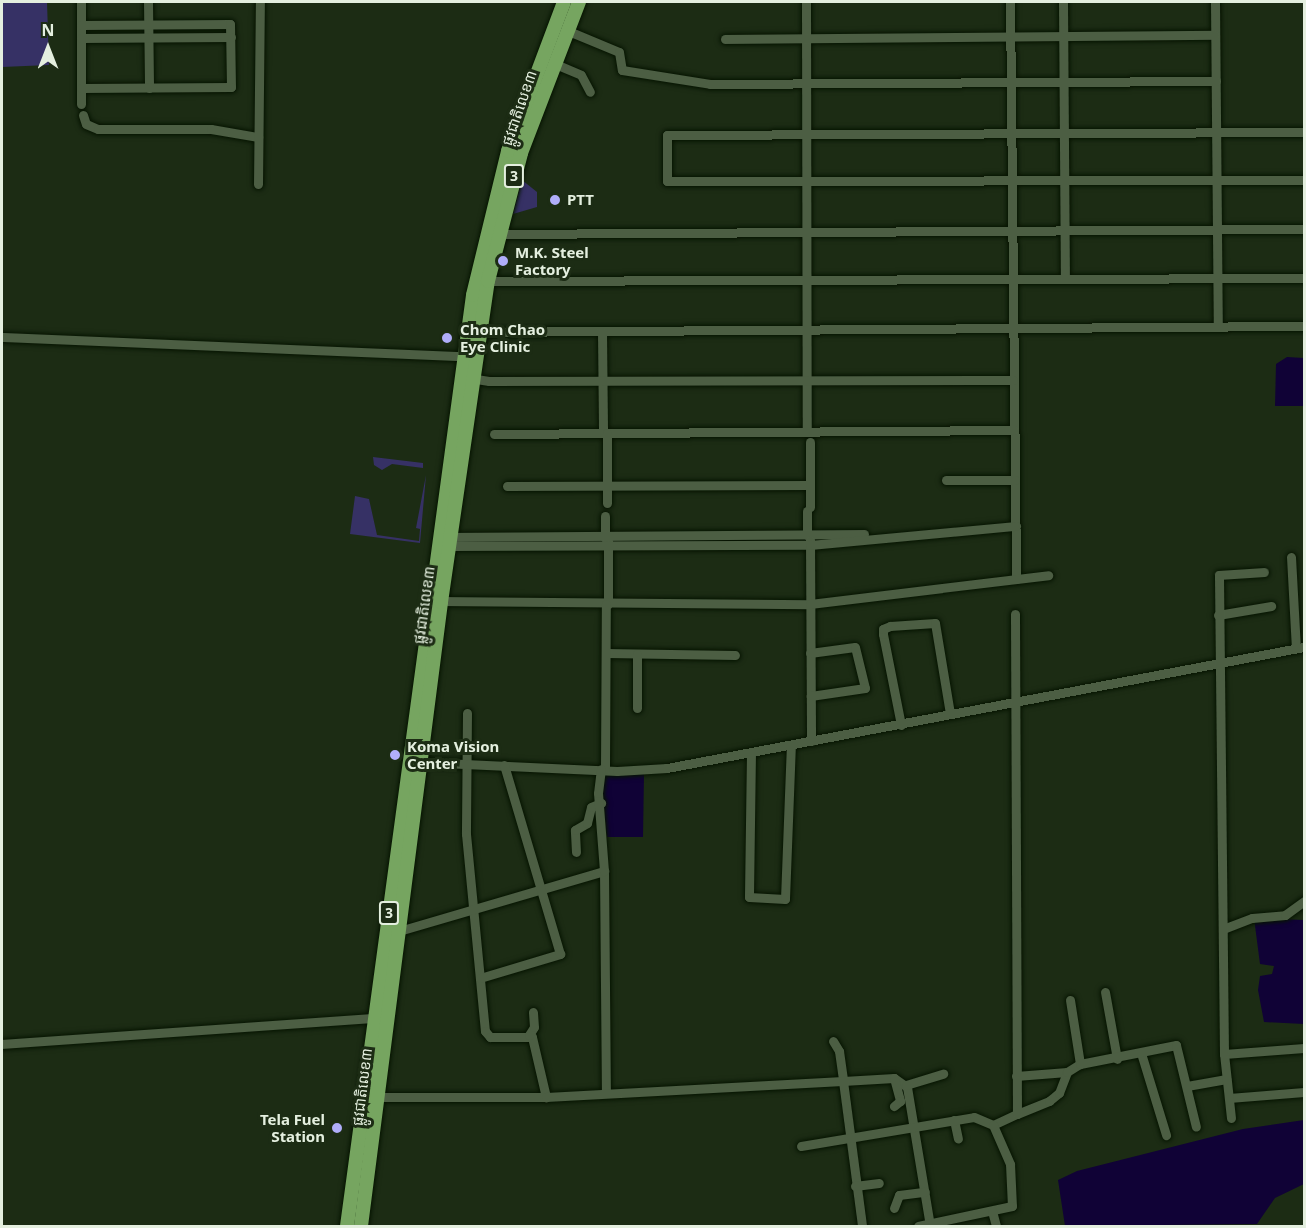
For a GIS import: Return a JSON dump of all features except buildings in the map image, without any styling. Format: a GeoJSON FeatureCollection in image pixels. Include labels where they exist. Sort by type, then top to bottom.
{"type":"FeatureCollection","features":[{"type":"Feature","properties":{"kind":"highway","name":"ផ្លូវជាតិលេខ៣"},"geometry":{"type":"LineString","coordinates":[[361,1227],[421,762],[435,601],[450,542],[469,357],[484,245],[506,157],[536,69],[564,2]]}},
{"type":"Feature","properties":{"kind":"highway","name":"ផ្លូវជាតិលេខ៣"},"geometry":{"type":"LineString","coordinates":[[469,357],[479,332],[499,234],[521,153],[553,63],[579,2]]}},
{"type":"Feature","properties":{"kind":"highway","name":"ផ្លូវជាតិលេខ៣"},"geometry":{"type":"LineString","coordinates":[[347,1227],[467,377]]}},
{"type":"Feature","properties":{"kind":"street"},"geometry":{"type":"LineString","coordinates":[[81,2],[81,105]]}},
{"type":"Feature","properties":{"kind":"street"},"geometry":{"type":"LineString","coordinates":[[148,2],[149,88]]}},
{"type":"Feature","properties":{"kind":"street"},"geometry":{"type":"LineString","coordinates":[[258,184],[260,2]]}},
{"type":"Feature","properties":{"kind":"street"},"geometry":{"type":"LineString","coordinates":[[806,2],[807,431]]}},
{"type":"Feature","properties":{"kind":"street"},"geometry":{"type":"LineString","coordinates":[[1010,2],[1016,579]]}},
{"type":"Feature","properties":{"kind":"street"},"geometry":{"type":"LineString","coordinates":[[1063,2],[1065,279]]}},
{"type":"Feature","properties":{"kind":"street"},"geometry":{"type":"LineString","coordinates":[[1215,2],[1218,326]]}},
{"type":"Feature","properties":{"kind":"street"},"geometry":{"type":"LineString","coordinates":[[81,25],[230,24],[231,38],[231,87],[81,88]]}},
{"type":"Feature","properties":{"kind":"street"},"geometry":{"type":"LineString","coordinates":[[566,30],[619,52],[622,70],[710,84],[1216,81]]}},
{"type":"Feature","properties":{"kind":"street"},"geometry":{"type":"LineString","coordinates":[[725,39],[1215,34]]}},
{"type":"Feature","properties":{"kind":"street"},"geometry":{"type":"LineString","coordinates":[[81,38],[231,38]]}},
{"type":"Feature","properties":{"kind":"street"},"geometry":{"type":"LineString","coordinates":[[553,63],[581,75],[590,92]]}},
{"type":"Feature","properties":{"kind":"street"},"geometry":{"type":"LineString","coordinates":[[83,115],[86,124],[98,129],[211,129],[258,137]]}},
{"type":"Feature","properties":{"kind":"street"},"geometry":{"type":"LineString","coordinates":[[1305,132],[667,135],[667,181],[1305,180]]}},
{"type":"Feature","properties":{"kind":"street"},"geometry":{"type":"LineString","coordinates":[[499,234],[1305,229]]}},
{"type":"Feature","properties":{"kind":"street"},"geometry":{"type":"LineString","coordinates":[[488,281],[1305,278]]}},
{"type":"Feature","properties":{"kind":"street"},"geometry":{"type":"LineString","coordinates":[[479,332],[1305,326]]}},
{"type":"Feature","properties":{"kind":"street"},"geometry":{"type":"LineString","coordinates":[[602,332],[607,503]]}},
{"type":"Feature","properties":{"kind":"street"},"geometry":{"type":"LineString","coordinates":[[2,337],[469,357]]}},
{"type":"Feature","properties":{"kind":"street"},"geometry":{"type":"LineString","coordinates":[[467,377],[602,381],[1013,380]]}},
{"type":"Feature","properties":{"kind":"street"},"geometry":{"type":"LineString","coordinates":[[494,434],[1014,430]]}},
{"type":"Feature","properties":{"kind":"street"},"geometry":{"type":"LineString","coordinates":[[810,442],[807,539],[811,741]]}},
{"type":"Feature","properties":{"kind":"street"},"geometry":{"type":"LineString","coordinates":[[946,480],[1015,480]]}},
{"type":"Feature","properties":{"kind":"street"},"geometry":{"type":"LineString","coordinates":[[507,486],[810,484]]}},
{"type":"Feature","properties":{"kind":"street"},"geometry":{"type":"LineString","coordinates":[[605,516],[606,653],[603,769],[598,793],[601,803],[604,871],[606,1092]]}},
{"type":"Feature","properties":{"kind":"street"},"geometry":{"type":"LineString","coordinates":[[450,542],[807,539],[1016,526]]}},
{"type":"Feature","properties":{"kind":"street"},"geometry":{"type":"LineString","coordinates":[[421,762],[603,769],[667,768],[1300,648],[1291,557]]}},
{"type":"Feature","properties":{"kind":"street"},"geometry":{"type":"LineString","coordinates":[[1231,1118],[1224,1054],[1219,575],[1264,572]]}},
{"type":"Feature","properties":{"kind":"street"},"geometry":{"type":"LineString","coordinates":[[435,601],[808,604],[1048,575]]}},
{"type":"Feature","properties":{"kind":"street"},"geometry":{"type":"LineString","coordinates":[[1218,615],[1271,606]]}},
{"type":"Feature","properties":{"kind":"street"},"geometry":{"type":"LineString","coordinates":[[1015,614],[1017,1114]]}},
{"type":"Feature","properties":{"kind":"street"},"geometry":{"type":"LineString","coordinates":[[901,725],[883,634],[883,629],[890,626],[935,623],[950,714]]}},
{"type":"Feature","properties":{"kind":"street"},"geometry":{"type":"LineString","coordinates":[[810,653],[855,646],[865,688],[811,696]]}},
{"type":"Feature","properties":{"kind":"street"},"geometry":{"type":"LineString","coordinates":[[606,653],[735,655]]}},
{"type":"Feature","properties":{"kind":"street"},"geometry":{"type":"LineString","coordinates":[[637,654],[637,708]]}},
{"type":"Feature","properties":{"kind":"street"},"geometry":{"type":"LineString","coordinates":[[467,713],[465,764],[473,912],[486,1036],[529,1035]]}},
{"type":"Feature","properties":{"kind":"street"},"geometry":{"type":"LineString","coordinates":[[751,752],[749,897],[784,899],[791,745]]}},
{"type":"Feature","properties":{"kind":"street"},"geometry":{"type":"LineString","coordinates":[[480,978],[560,954],[504,765]]}},
{"type":"Feature","properties":{"kind":"street"},"geometry":{"type":"LineString","coordinates":[[576,852],[575,830],[587,822],[591,807],[601,803]]}},
{"type":"Feature","properties":{"kind":"street"},"geometry":{"type":"LineString","coordinates":[[399,931],[473,912],[604,871]]}},
{"type":"Feature","properties":{"kind":"street"},"geometry":{"type":"LineString","coordinates":[[1223,930],[1252,918],[1285,915],[1305,901]]}},
{"type":"Feature","properties":{"kind":"street"},"geometry":{"type":"LineString","coordinates":[[1105,992],[1117,1059]]}},
{"type":"Feature","properties":{"kind":"street"},"geometry":{"type":"LineString","coordinates":[[1070,1000],[1080,1064]]}},
{"type":"Feature","properties":{"kind":"street"},"geometry":{"type":"LineString","coordinates":[[533,1012],[534,1027],[529,1035],[546,1097]]}},
{"type":"Feature","properties":{"kind":"street"},"geometry":{"type":"LineString","coordinates":[[2,1044],[375,1018]]}},
{"type":"Feature","properties":{"kind":"street"},"geometry":{"type":"LineString","coordinates":[[833,1041],[839,1051],[862,1227]]}},
{"type":"Feature","properties":{"kind":"street"},"geometry":{"type":"LineString","coordinates":[[1016,1076],[1067,1072],[1080,1064],[1178,1046],[1196,1127]]}},
{"type":"Feature","properties":{"kind":"street"},"geometry":{"type":"LineString","coordinates":[[1224,1054],[1305,1048]]}},
{"type":"Feature","properties":{"kind":"street"},"geometry":{"type":"LineString","coordinates":[[1141,1053],[1166,1135]]}},
{"type":"Feature","properties":{"kind":"street"},"geometry":{"type":"LineString","coordinates":[[993,1125],[1040,1107],[1054,1097],[1067,1072]]}},
{"type":"Feature","properties":{"kind":"street"},"geometry":{"type":"LineString","coordinates":[[906,1086],[943,1074]]}},
{"type":"Feature","properties":{"kind":"street"},"geometry":{"type":"LineString","coordinates":[[377,1097],[546,1097],[894,1078],[906,1086],[916,1127],[929,1225]]}},
{"type":"Feature","properties":{"kind":"street"},"geometry":{"type":"LineString","coordinates":[[894,1078],[900,1101],[894,1106]]}},
{"type":"Feature","properties":{"kind":"street"},"geometry":{"type":"LineString","coordinates":[[1187,1086],[1226,1079]]}},
{"type":"Feature","properties":{"kind":"street"},"geometry":{"type":"LineString","coordinates":[[1228,1098],[1305,1092]]}},
{"type":"Feature","properties":{"kind":"street"},"geometry":{"type":"LineString","coordinates":[[801,1146],[974,1117],[993,1125],[1010,1164],[1013,1203],[992,1211],[918,1227]]}},
{"type":"Feature","properties":{"kind":"street"},"geometry":{"type":"LineString","coordinates":[[954,1120],[958,1139]]}},
{"type":"Feature","properties":{"kind":"street"},"geometry":{"type":"LineString","coordinates":[[855,1186],[879,1183]]}},
{"type":"Feature","properties":{"kind":"street"},"geometry":{"type":"LineString","coordinates":[[894,1208],[899,1196],[926,1192]]}},
{"type":"Feature","properties":{"kind":"street"},"geometry":{"type":"LineString","coordinates":[[992,1211],[996,1227]]}},
{"type":"Feature","properties":{"kind":"shaded area"},"geometry":{"type":"Polygon","coordinates":[[[2,2],[47,2],[49,65],[2,67],[2,2]]]}},
{"type":"Feature","properties":{"kind":"shaded area"},"geometry":{"type":"Polygon","coordinates":[[[522,180],[537,192],[537,207],[513,214],[522,180]]]}},
{"type":"Feature","properties":{"kind":"shaded area"},"geometry":{"type":"Polygon","coordinates":[[[1287,357],[1304,358],[1304,406],[1275,406],[1276,364],[1287,357]]]}},
{"type":"Feature","properties":{"kind":"shaded area"},"geometry":{"type":"Polygon","coordinates":[[[373,457],[423,463],[423,468],[392,464],[382,470],[374,465],[373,457]]]}},
{"type":"Feature","properties":{"kind":"shaded area"},"geometry":{"type":"Polygon","coordinates":[[[426,475],[420,543],[350,534],[355,496],[369,499],[377,535],[419,541],[420,529],[416,528],[426,475]]]}},
{"type":"Feature","properties":{"kind":"shaded area"},"geometry":{"type":"Polygon","coordinates":[[[605,774],[644,774],[643,837],[607,837],[602,791],[605,774]]]}},
{"type":"Feature","properties":{"kind":"shaded area"},"geometry":{"type":"Polygon","coordinates":[[[1254,918],[1304,920],[1304,1024],[1264,1022],[1258,990],[1260,976],[1272,974],[1274,966],[1260,964],[1254,918]]]}},
{"type":"Feature","properties":{"kind":"shaded area"},"geometry":{"type":"Polygon","coordinates":[[[1304,1120],[1304,1184],[1275,1198],[1257,1224],[1065,1226],[1058,1180],[1077,1171],[1243,1129],[1304,1120]]]}},
{"type":"Feature","properties":{"kind":"place","name":"PTT"},"geometry":{"type":"Point","coordinates":[555,200]}},
{"type":"Feature","properties":{"kind":"place","name":"M.K. Steel Factory"},"geometry":{"type":"Point","coordinates":[503,261]}},
{"type":"Feature","properties":{"kind":"place","name":"Chom Chao Eye Clinic"},"geometry":{"type":"Point","coordinates":[447,338]}},
{"type":"Feature","properties":{"kind":"place","name":"Koma Vision Center"},"geometry":{"type":"Point","coordinates":[395,755]}},
{"type":"Feature","properties":{"kind":"place","name":"Tela Fuel Station"},"geometry":{"type":"Point","coordinates":[337,1128]}}]}
